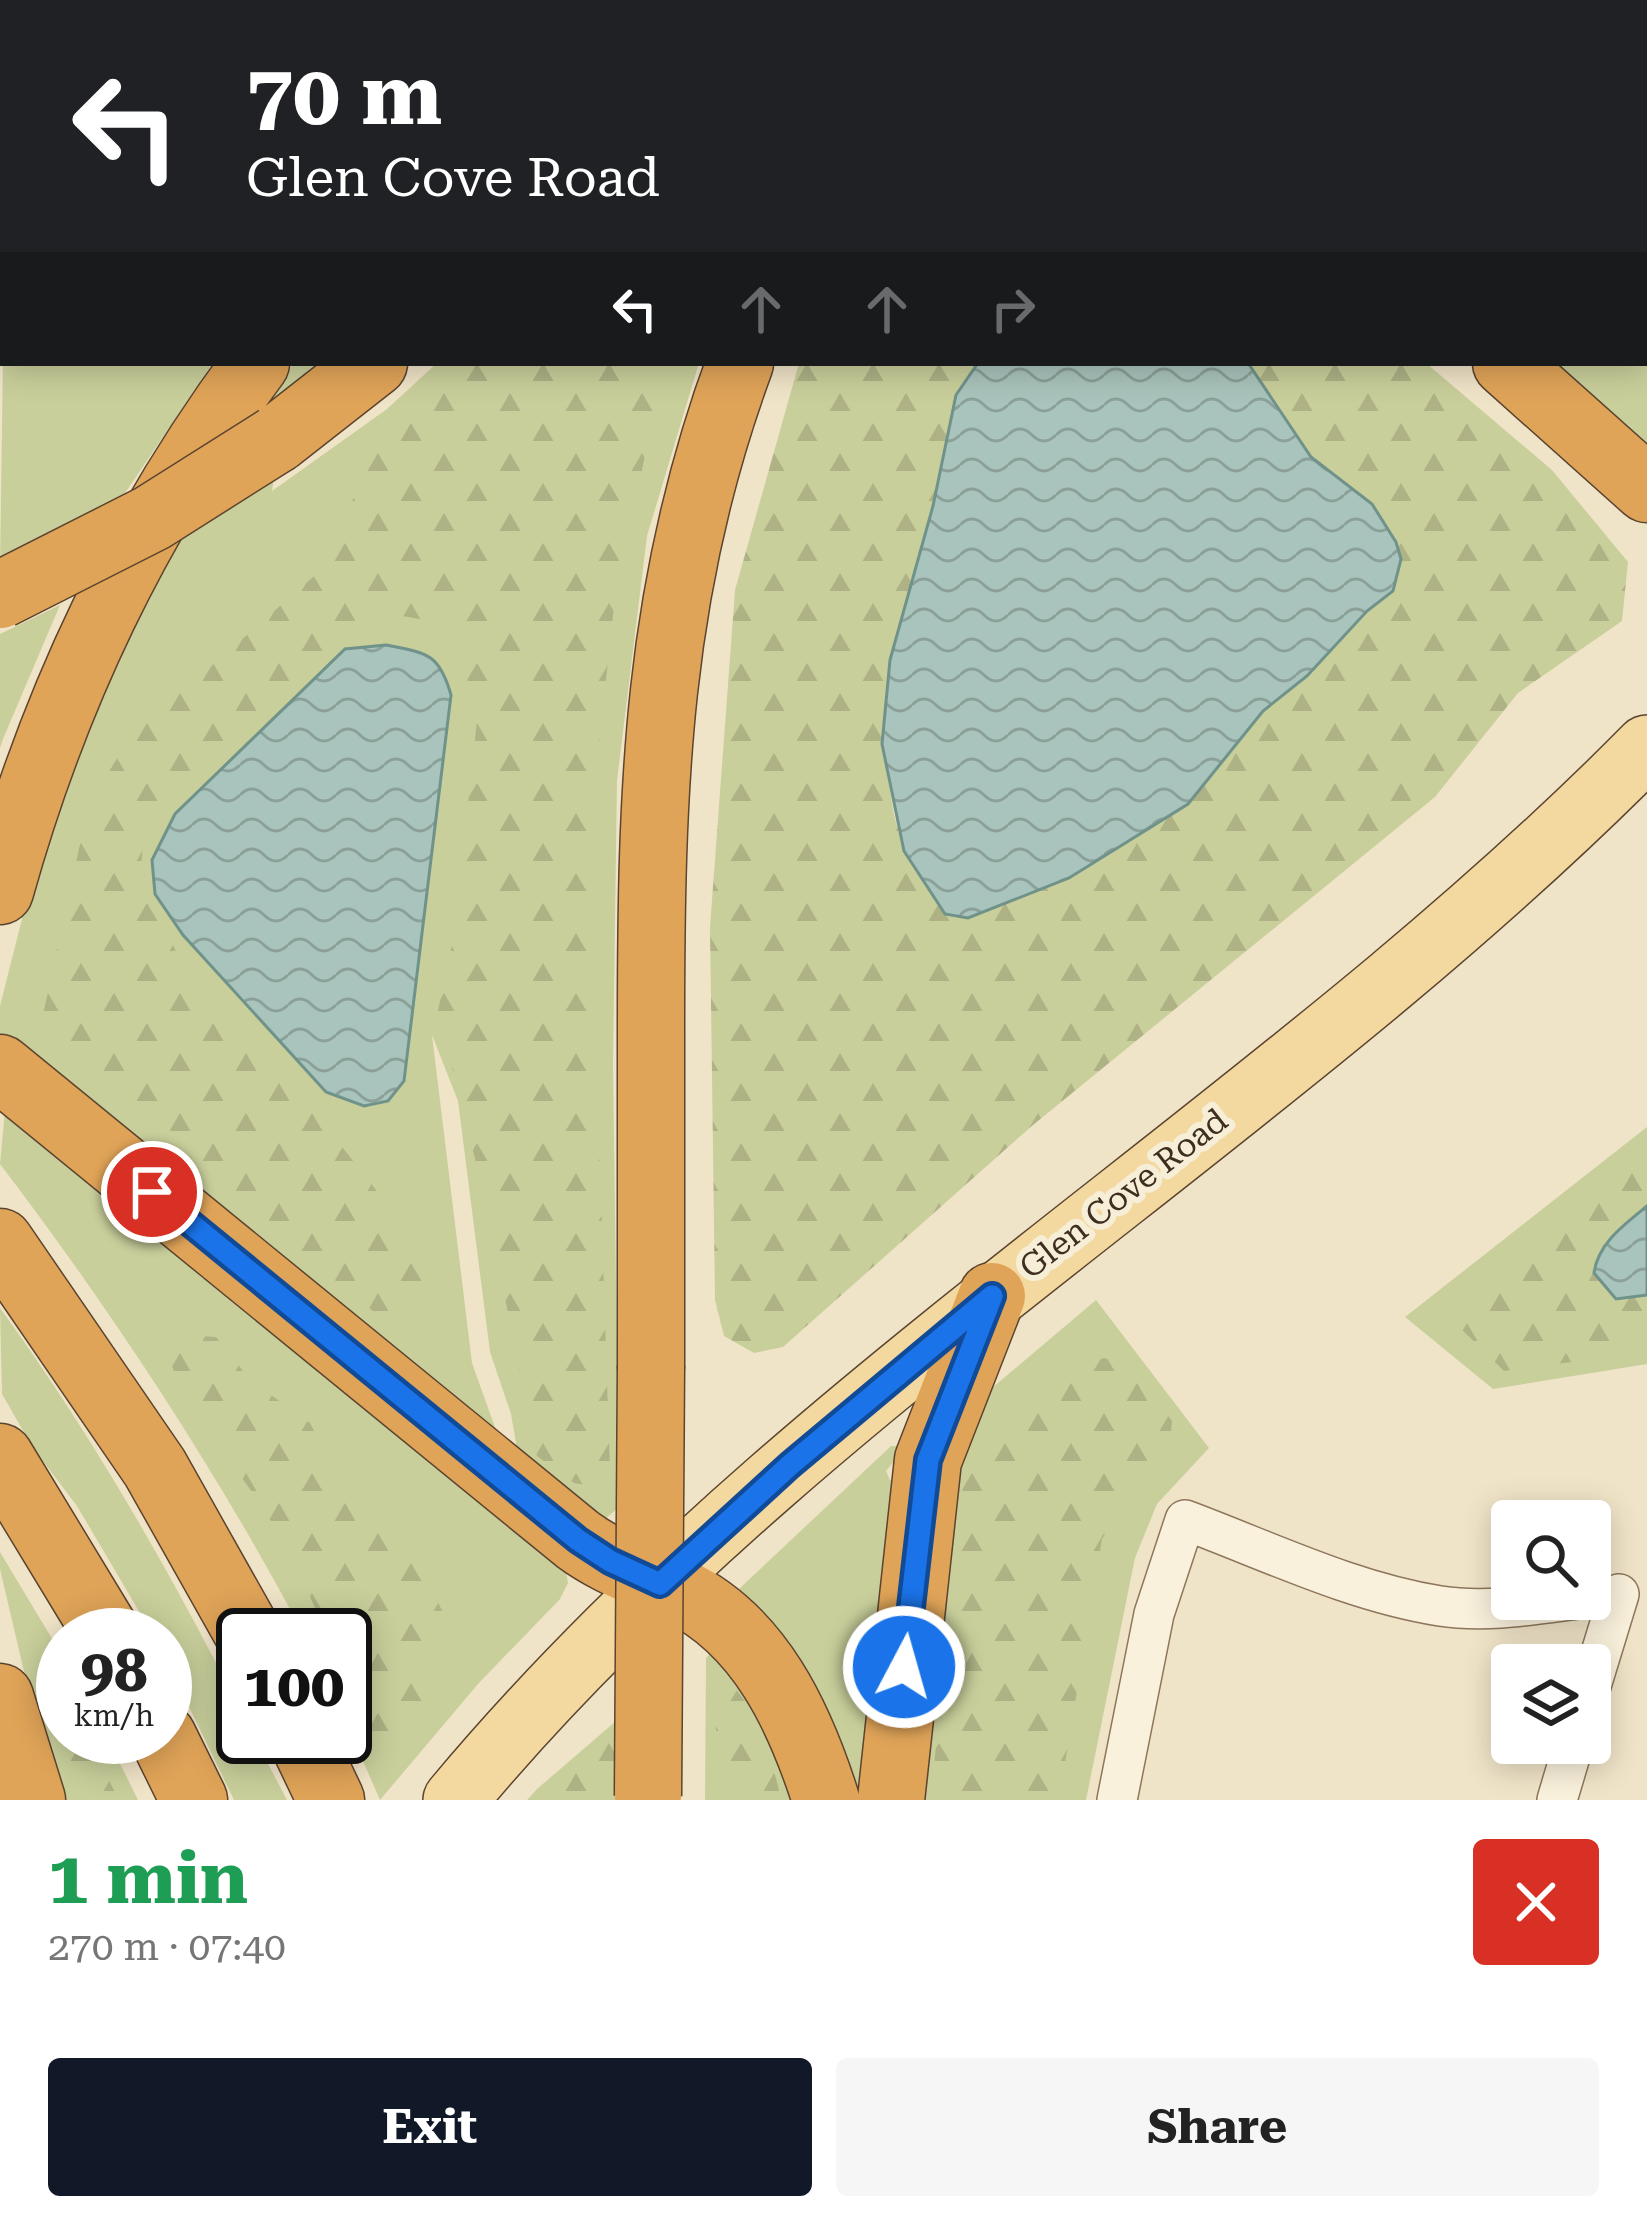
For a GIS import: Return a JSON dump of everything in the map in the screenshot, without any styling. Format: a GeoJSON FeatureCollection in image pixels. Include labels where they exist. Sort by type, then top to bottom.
{"type":"FeatureCollection","features":[{"type":"Feature","properties":{"kind":"highway"},"geometry":{"type":"LineString","coordinates":[[0,891],[33,782],[87,642],[144,534],[254,366]]}},
{"type":"Feature","properties":{"kind":"highway"},"geometry":{"type":"LineString","coordinates":[[0,595],[152,518],[277,439],[370,366]]}},
{"type":"Feature","properties":{"kind":"highway"},"geometry":{"type":"LineString","coordinates":[[648,1798],[650,854],[659,717],[689,535],[739,366]]}},
{"type":"Feature","properties":{"kind":"highway"},"geometry":{"type":"LineString","coordinates":[[1509,366],[1647,489]]}},
{"type":"Feature","properties":{"kind":"highway"},"geometry":{"type":"LineString","coordinates":[[23,1087],[578,1540],[727,1621],[763,1664],[798,1725],[826,1800]]}},
{"type":"Feature","properties":{"kind":"highway"},"geometry":{"type":"LineString","coordinates":[[0,1242],[155,1468],[234,1608]]}},
{"type":"Feature","properties":{"kind":"highway"},"geometry":{"type":"LineString","coordinates":[[891,1800],[928,1460],[992,1296]]}},
{"type":"Feature","properties":{"kind":"highway"},"geometry":{"type":"LineString","coordinates":[[0,1457],[93,1608]]}},
{"type":"Feature","properties":{"kind":"highway"},"geometry":{"type":"LineString","coordinates":[[0,1696],[32,1800]]}},
{"type":"Feature","properties":{"kind":"highway"},"geometry":{"type":"LineString","coordinates":[[176,1764],[194,1800]]}},
{"type":"Feature","properties":{"kind":"main road","name":"Glen Cove Road"},"geometry":{"type":"LineString","coordinates":[[455,1800],[660,1584],[790,1465],[992,1296],[1416,961],[1539,854],[1647,747]]}},
{"type":"Feature","properties":{"kind":"street"},"geometry":{"type":"LineString","coordinates":[[1117,1800],[1154,1614],[1185,1520],[1371,1591],[1442,1606],[1491,1608]]}},
{"type":"Feature","properties":{"kind":"street"},"geometry":{"type":"LineString","coordinates":[[1604,1644],[1619,1594]]}},
{"type":"Feature","properties":{"kind":"street"},"geometry":{"type":"LineString","coordinates":[[1556,1800],[1567,1764]]}},
{"type":"Feature","properties":{"kind":"green space"},"geometry":{"type":"Polygon","coordinates":[[[3,366],[211,366],[115,508],[0,567],[3,366]]]}},
{"type":"Feature","properties":{"kind":"green space"},"geometry":{"type":"Polygon","coordinates":[[[292,366],[324,366],[286,399],[272,491],[387,409],[434,366],[698,366],[647,536],[617,781],[613,1064],[619,1507],[603,1521],[521,1472],[511,1414],[490,1352],[458,1101],[432,1035],[472,1363],[497,1433],[440,1404],[451,1392],[397,1366],[0,1036],[0,1006],[46,824],[156,571],[292,366]]]}},
{"type":"Feature","properties":{"kind":"green space"},"geometry":{"type":"Polygon","coordinates":[[[461,366],[663,366],[614,606],[589,836],[610,1472],[587,1485],[574,1483],[537,1456],[484,1195],[438,1010],[454,935],[478,711],[448,624],[374,611],[169,792],[144,838],[140,873],[183,967],[308,1104],[433,1262],[430,1315],[394,1328],[54,1053],[41,1024],[88,807],[129,738],[329,563],[368,459],[461,366]]]}},
{"type":"Feature","properties":{"kind":"green space"},"geometry":{"type":"Polygon","coordinates":[[[798,366],[976,366],[956,395],[882,744],[904,851],[944,914],[968,918],[1188,804],[1263,711],[1307,676],[1367,611],[1393,591],[1401,558],[1372,504],[1311,457],[1250,366],[1430,366],[1552,470],[1628,562],[1622,621],[1518,693],[1435,797],[1033,1125],[783,1347],[754,1353],[724,1336],[715,1300],[710,927],[735,590],[798,366]]]}},
{"type":"Feature","properties":{"kind":"green space"},"geometry":{"type":"Polygon","coordinates":[[[1542,366],[1647,366],[1647,459],[1542,366]]]}},
{"type":"Feature","properties":{"kind":"green space"},"geometry":{"type":"Polygon","coordinates":[[[60,605],[3,739],[0,748],[0,634],[60,605]]]}},
{"type":"Feature","properties":{"kind":"green space"},"geometry":{"type":"Polygon","coordinates":[[[6,1099],[203,1279],[211,1270],[564,1560],[568,1583],[560,1599],[478,1684],[380,1800],[364,1764],[372,1764],[372,1608],[289,1608],[161,1393],[0,1164],[6,1099]]]}},
{"type":"Feature","properties":{"kind":"green space"},"geometry":{"type":"Polygon","coordinates":[[[1647,1127],[1647,1364],[1493,1389],[1405,1317],[1647,1127]]]}},
{"type":"Feature","properties":{"kind":"green space"},"geometry":{"type":"Polygon","coordinates":[[[1647,1150],[1647,1352],[1504,1371],[1454,1322],[1455,1305],[1465,1291],[1647,1150]]]}},
{"type":"Feature","properties":{"kind":"green space"},"geometry":{"type":"Polygon","coordinates":[[[1096,1300],[1209,1448],[1157,1504],[1135,1558],[1086,1800],[908,1800],[941,1466],[972,1405],[1096,1300]]]}},
{"type":"Feature","properties":{"kind":"green space"},"geometry":{"type":"Polygon","coordinates":[[[0,1308],[130,1507],[187,1608],[137,1608],[77,1506],[33,1448],[2,1394],[0,1308]]]}},
{"type":"Feature","properties":{"kind":"green space"},"geometry":{"type":"Polygon","coordinates":[[[183,1335],[216,1337],[250,1380],[310,1423],[348,1496],[412,1552],[449,1624],[422,1709],[385,1745],[372,1739],[372,1608],[315,1608],[272,1523],[208,1431],[165,1348],[183,1335]]]}},
{"type":"Feature","properties":{"kind":"green space"},"geometry":{"type":"Polygon","coordinates":[[[1104,1358],[1127,1363],[1172,1421],[1168,1459],[1140,1475],[1102,1539],[1059,1800],[931,1800],[957,1514],[968,1465],[988,1430],[1037,1385],[1104,1358]]]}},
{"type":"Feature","properties":{"kind":"green space"},"geometry":{"type":"Polygon","coordinates":[[[891,1446],[901,1446],[902,1452],[886,1471],[890,1480],[901,1479],[866,1800],[845,1800],[736,1599],[740,1588],[891,1446]]]}},
{"type":"Feature","properties":{"kind":"green space"},"geometry":{"type":"Polygon","coordinates":[[[0,1552],[36,1612],[36,1716],[30,1697],[0,1552]]]}},
{"type":"Feature","properties":{"kind":"green space"},"geometry":{"type":"Polygon","coordinates":[[[192,1618],[216,1663],[216,1763],[192,1713],[192,1618]]]}},
{"type":"Feature","properties":{"kind":"green space"},"geometry":{"type":"Polygon","coordinates":[[[717,1646],[767,1719],[795,1800],[705,1800],[706,1658],[717,1646]]]}},
{"type":"Feature","properties":{"kind":"green space"},"geometry":{"type":"Polygon","coordinates":[[[719,1683],[737,1691],[752,1712],[781,1800],[722,1800],[713,1695],[719,1683]]]}},
{"type":"Feature","properties":{"kind":"green space"},"geometry":{"type":"Polygon","coordinates":[[[623,1715],[620,1800],[527,1800],[537,1789],[623,1715]]]}},
{"type":"Feature","properties":{"kind":"green space"},"geometry":{"type":"Polygon","coordinates":[[[51,1764],[120,1764],[138,1800],[63,1800],[51,1764]]]}},
{"type":"Feature","properties":{"kind":"green space"},"geometry":{"type":"Polygon","coordinates":[[[62,1764],[100,1764],[119,1800],[75,1800],[62,1764]]]}},
{"type":"Feature","properties":{"kind":"green space"},"geometry":{"type":"Polygon","coordinates":[[[217,1764],[268,1764],[287,1800],[234,1800],[217,1764]]]}},
{"type":"Feature","properties":{"kind":"water"},"geometry":{"type":"Polygon","coordinates":[[[976,366],[1250,366],[1311,457],[1372,504],[1401,559],[1393,591],[1367,611],[1307,676],[1263,711],[1188,804],[1069,878],[968,918],[945,914],[904,851],[882,744],[890,660],[933,506],[956,395],[976,366]]]}},
{"type":"Feature","properties":{"kind":"water"},"geometry":{"type":"Polygon","coordinates":[[[386,645],[429,657],[442,671],[451,695],[404,1081],[388,1101],[364,1106],[326,1092],[183,935],[155,894],[152,860],[175,814],[345,649],[386,645]]]}},
{"type":"Feature","properties":{"kind":"water"},"geometry":{"type":"Polygon","coordinates":[[[1647,1206],[1647,1295],[1616,1299],[1594,1273],[1597,1262],[1614,1235],[1647,1206]]]}},
{"type":"Feature","properties":{"kind":"route"},"geometry":{"type":"LineString","coordinates":[[152,1192],[578,1540],[660,1584],[790,1465],[992,1296],[928,1460],[904,1667]]}}]}
